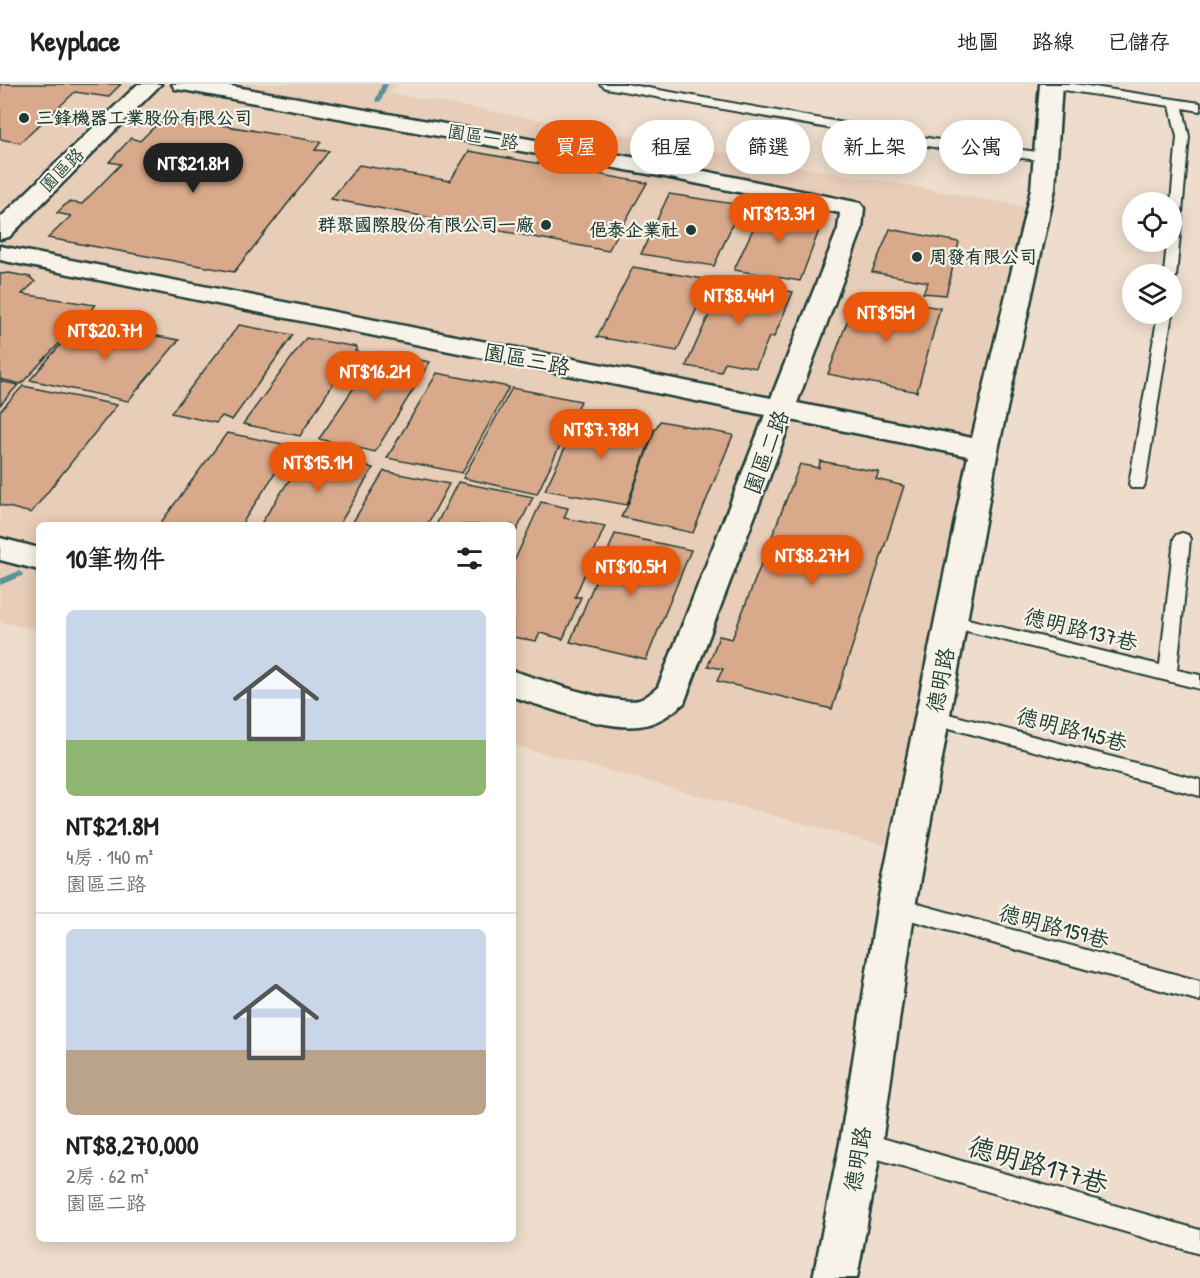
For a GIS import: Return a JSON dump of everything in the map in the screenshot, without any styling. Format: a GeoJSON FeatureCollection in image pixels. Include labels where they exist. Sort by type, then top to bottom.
{"type":"FeatureCollection","features":[{"type":"Feature","properties":{"kind":"street","name":"園區路"},"geometry":{"type":"LineString","coordinates":[[0,232],[150,84]]}},
{"type":"Feature","properties":{"kind":"street","name":"園區一路"},"geometry":{"type":"LineString","coordinates":[[183,84],[666,170],[852,208]]}},
{"type":"Feature","properties":{"kind":"street","name":"德明路"},"geometry":{"type":"LineString","coordinates":[[835,1278],[861,1143],[896,907],[984,450],[1043,189],[1051,84]]}},
{"type":"Feature","properties":{"kind":"street","name":"園區二路"},"geometry":{"type":"LineString","coordinates":[[516,685],[612,710],[641,713],[660,705],[672,694],[850,229],[852,208]]}},
{"type":"Feature","properties":{"kind":"street","name":"園區三路"},"geometry":{"type":"LineString","coordinates":[[0,253],[984,450]]}},
{"type":"Feature","properties":{"kind":"street"},"geometry":{"type":"LineString","coordinates":[[0,549],[36,558]]}},
{"type":"Feature","properties":{"kind":"lane"},"geometry":{"type":"LineString","coordinates":[[606,84],[939,144],[1047,158]]}},
{"type":"Feature","properties":{"kind":"lane"},"geometry":{"type":"LineString","coordinates":[[1051,84],[1200,107]]}},
{"type":"Feature","properties":{"kind":"lane"},"geometry":{"type":"LineString","coordinates":[[1172,264],[1183,137],[1176,104]]}},
{"type":"Feature","properties":{"kind":"lane"},"geometry":{"type":"LineString","coordinates":[[1137,484],[1163,324]]}},
{"type":"Feature","properties":{"kind":"lane"},"geometry":{"type":"LineString","coordinates":[[1168,674],[1182,539]]}},
{"type":"Feature","properties":{"kind":"lane","name":"德明路137巷"},"geometry":{"type":"LineString","coordinates":[[951,621],[1200,682]]}},
{"type":"Feature","properties":{"kind":"lane","name":"德明路145巷"},"geometry":{"type":"LineString","coordinates":[[933,717],[1200,788]]}},
{"type":"Feature","properties":{"kind":"lane","name":"德明路159巷"},"geometry":{"type":"LineString","coordinates":[[896,907],[1200,991]]}},
{"type":"Feature","properties":{"kind":"lane","name":"德明路177巷"},"geometry":{"type":"LineString","coordinates":[[861,1143],[1200,1242]]}},
{"type":"Feature","properties":{"kind":"shaded area"},"geometry":{"type":"Polygon","coordinates":[[[0,84],[398,84],[389,93],[540,120],[534,120],[534,174],[618,174],[618,134],[630,136],[630,174],[714,174],[714,151],[726,153],[726,174],[810,174],[810,168],[822,170],[822,174],[842,174],[1044,210],[991,490],[912,853],[516,746],[516,522],[36,522],[36,629],[0,622],[0,84]]]}},
{"type":"Feature","properties":{"kind":"building","name":"三鋒機器工業股份有限公司"},"geometry":{"type":"Polygon","coordinates":[[[0,84],[121,84],[108,97],[75,92],[20,143],[0,139],[0,84]]]}},
{"type":"Feature","properties":{"kind":"building"},"geometry":{"type":"Polygon","coordinates":[[[180,118],[321,142],[315,150],[329,151],[234,272],[48,238],[71,216],[57,213],[68,202],[82,204],[121,164],[109,162],[131,138],[140,141],[158,123],[175,125],[180,118]]]}},
{"type":"Feature","properties":{"kind":"building","name":"群聚國際股份有限公司一廠"},"geometry":{"type":"Polygon","coordinates":[[[469,151],[534,163],[534,174],[597,174],[647,183],[608,251],[331,199],[359,165],[450,181],[469,151]]]}},
{"type":"Feature","properties":{"kind":"building","name":"俋泰企業社"},"geometry":{"type":"Polygon","coordinates":[[[669,194],[741,205],[714,266],[641,254],[669,194]]]}},
{"type":"Feature","properties":{"kind":"building"},"geometry":{"type":"Polygon","coordinates":[[[765,203],[803,209],[799,222],[821,225],[800,281],[734,270],[765,203]]]}},
{"type":"Feature","properties":{"kind":"building","name":"周發有限公司"},"geometry":{"type":"Polygon","coordinates":[[[890,229],[959,242],[946,295],[923,293],[928,282],[872,272],[890,229]]]}},
{"type":"Feature","properties":{"kind":"building"},"geometry":{"type":"Polygon","coordinates":[[[633,267],[710,280],[677,351],[597,337],[633,267]]]}},
{"type":"Feature","properties":{"kind":"building"},"geometry":{"type":"Polygon","coordinates":[[[9,273],[30,277],[35,282],[22,294],[95,305],[21,384],[0,379],[0,274],[9,273]]]}},
{"type":"Feature","properties":{"kind":"building"},"geometry":{"type":"Polygon","coordinates":[[[725,279],[793,292],[774,337],[769,337],[756,368],[725,362],[721,372],[686,366],[725,279]]]}},
{"type":"Feature","properties":{"kind":"building"},"geometry":{"type":"Polygon","coordinates":[[[857,294],[940,308],[917,392],[828,374],[857,294]]]}},
{"type":"Feature","properties":{"kind":"building"},"geometry":{"type":"Polygon","coordinates":[[[80,322],[179,340],[128,401],[30,380],[80,322]]]}},
{"type":"Feature","properties":{"kind":"building"},"geometry":{"type":"Polygon","coordinates":[[[239,325],[293,335],[232,420],[222,416],[216,423],[171,413],[239,325]]]}},
{"type":"Feature","properties":{"kind":"building"},"geometry":{"type":"Polygon","coordinates":[[[306,338],[357,347],[355,351],[362,353],[342,380],[336,379],[300,436],[243,424],[306,338]]]}},
{"type":"Feature","properties":{"kind":"building"},"geometry":{"type":"Polygon","coordinates":[[[378,352],[430,362],[375,452],[319,439],[378,352]]]}},
{"type":"Feature","properties":{"kind":"building"},"geometry":{"type":"Polygon","coordinates":[[[437,373],[509,387],[462,473],[387,458],[437,373]]]}},
{"type":"Feature","properties":{"kind":"building"},"geometry":{"type":"Polygon","coordinates":[[[0,381],[18,385],[0,405],[0,381]]]}},
{"type":"Feature","properties":{"kind":"building"},"geometry":{"type":"Polygon","coordinates":[[[23,386],[117,405],[31,513],[0,505],[0,411],[23,386]]]}},
{"type":"Feature","properties":{"kind":"building"},"geometry":{"type":"Polygon","coordinates":[[[512,388],[581,401],[537,494],[463,478],[512,388]]]}},
{"type":"Feature","properties":{"kind":"building"},"geometry":{"type":"Polygon","coordinates":[[[581,414],[654,429],[627,505],[545,490],[581,414]]]}},
{"type":"Feature","properties":{"kind":"building"},"geometry":{"type":"Polygon","coordinates":[[[660,421],[733,435],[693,533],[621,517],[628,505],[655,429],[660,421]]]}},
{"type":"Feature","properties":{"kind":"building"},"geometry":{"type":"Polygon","coordinates":[[[227,433],[293,446],[243,522],[161,522],[227,433]]]}},
{"type":"Feature","properties":{"kind":"building"},"geometry":{"type":"Polygon","coordinates":[[[306,454],[373,468],[341,522],[262,522],[306,454]]]}},
{"type":"Feature","properties":{"kind":"building"},"geometry":{"type":"Polygon","coordinates":[[[820,461],[879,472],[876,479],[904,486],[832,709],[717,681],[723,669],[708,666],[719,636],[732,639],[800,464],[819,468],[820,461]]]}},
{"type":"Feature","properties":{"kind":"building"},"geometry":{"type":"Polygon","coordinates":[[[384,471],[449,484],[429,522],[353,522],[384,471]]]}},
{"type":"Feature","properties":{"kind":"building"},"geometry":{"type":"Polygon","coordinates":[[[458,482],[533,497],[516,532],[516,522],[438,522],[458,482]]]}},
{"type":"Feature","properties":{"kind":"building"},"geometry":{"type":"Polygon","coordinates":[[[541,502],[568,508],[564,518],[605,526],[575,597],[581,597],[563,639],[540,633],[536,641],[516,638],[516,557],[541,502]]]}},
{"type":"Feature","properties":{"kind":"building"},"geometry":{"type":"Polygon","coordinates":[[[615,534],[691,550],[646,660],[570,642],[615,534]]]}},
{"type":"Feature","properties":{"kind":"waterway"},"geometry":{"type":"LineString","coordinates":[[378,101],[385,84]]}},
{"type":"Feature","properties":{"kind":"waterway"},"geometry":{"type":"LineString","coordinates":[[0,582],[19,574]]}},
{"type":"Feature","properties":{"kind":"place","name":"三鋒機器工業股份有限公司"},"geometry":{"type":"Point","coordinates":[24,118]}},
{"type":"Feature","properties":{"kind":"place","name":"群聚國際股份有限公司一廠"},"geometry":{"type":"Point","coordinates":[546,225]}},
{"type":"Feature","properties":{"kind":"place","name":"俋泰企業社"},"geometry":{"type":"Point","coordinates":[691,230]}},
{"type":"Feature","properties":{"kind":"place","name":"周發有限公司"},"geometry":{"type":"Point","coordinates":[917,257]}}]}
